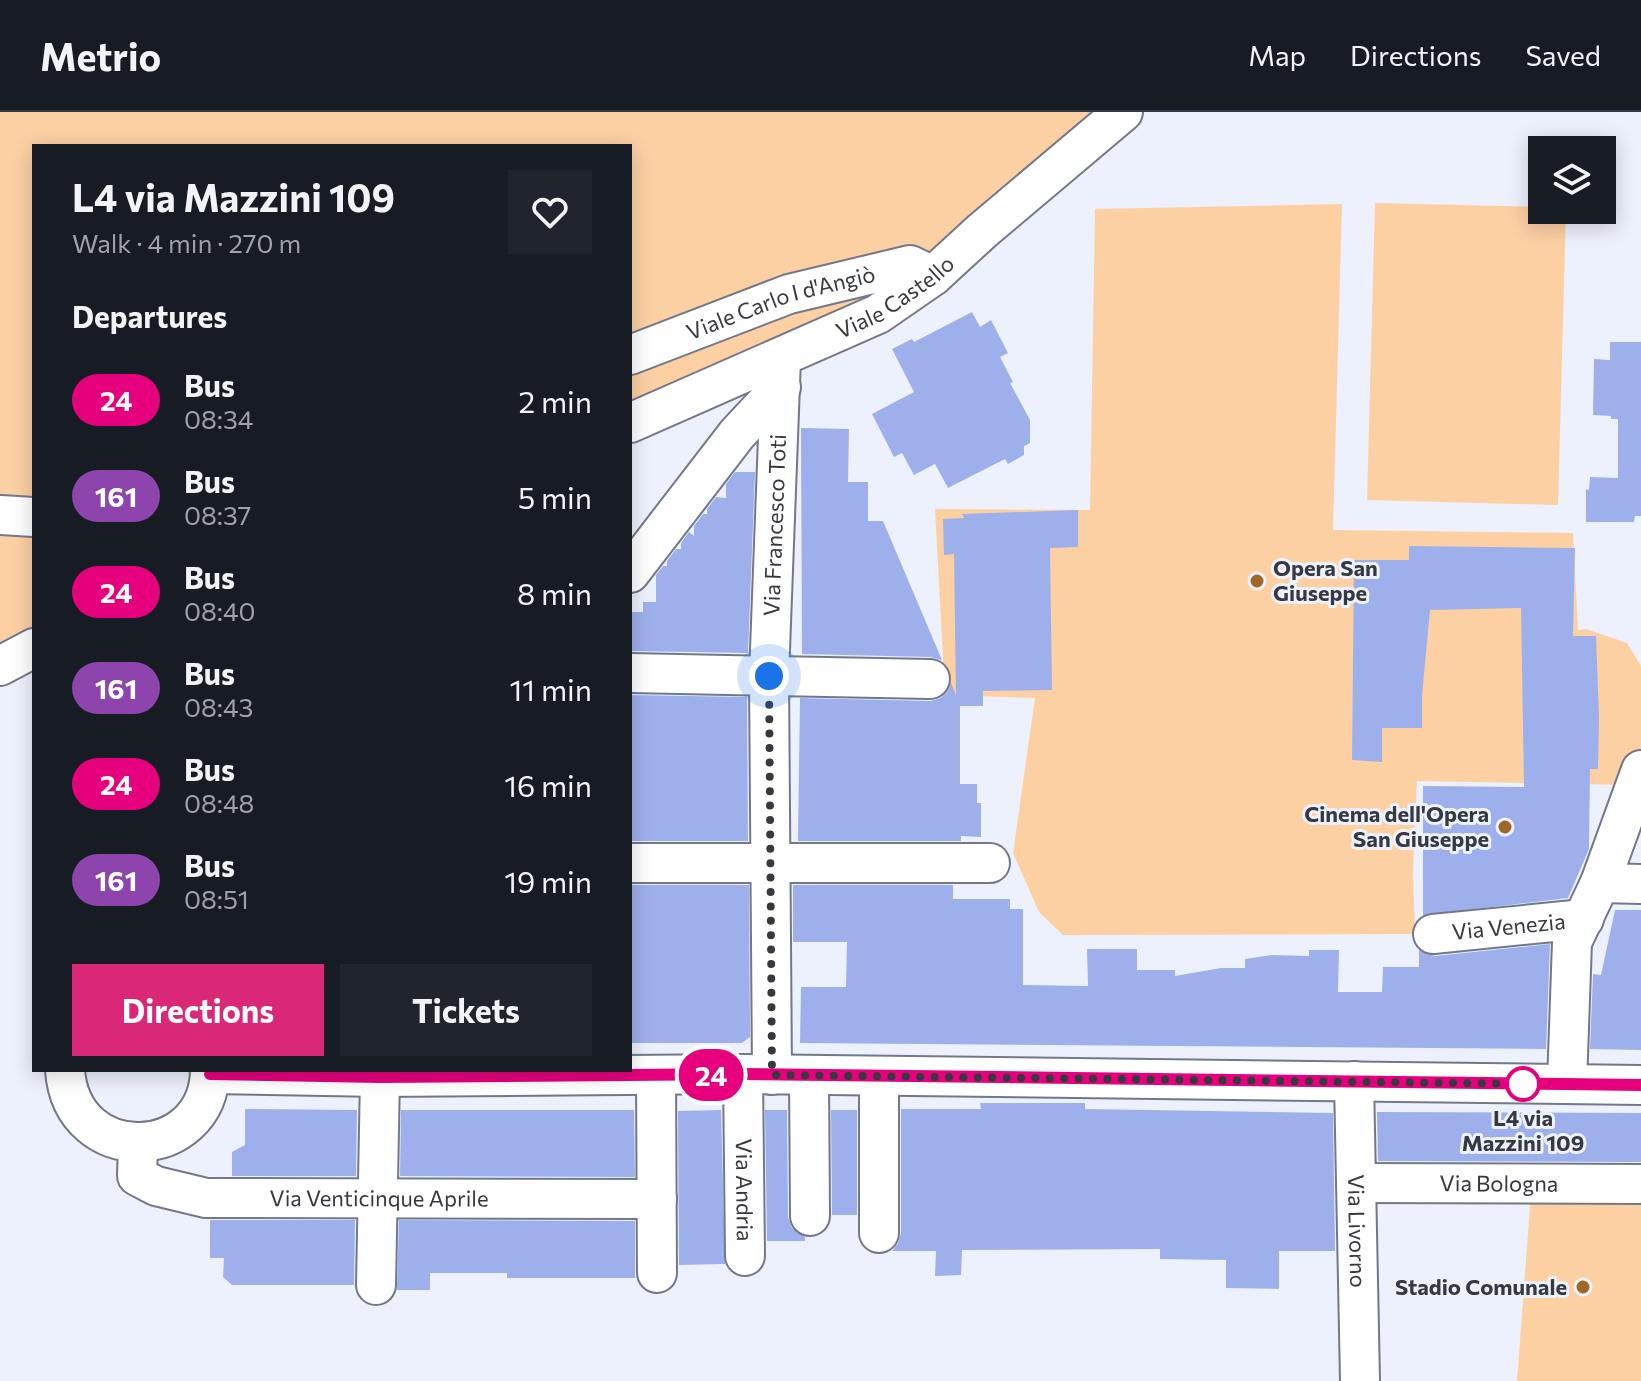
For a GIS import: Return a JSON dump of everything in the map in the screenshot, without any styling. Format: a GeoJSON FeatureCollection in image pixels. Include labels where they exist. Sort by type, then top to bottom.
{"type":"FeatureCollection","features":[{"type":"Feature","properties":{"kind":"street","name":"Viale Castello"},"geometry":{"type":"LineString","coordinates":[[632,422],[781,372],[878,314],[933,276],[1123,112]]}},
{"type":"Feature","properties":{"kind":"street","name":"Viale Carlo I d'Angiò"},"geometry":{"type":"LineString","coordinates":[[632,354],[803,290],[910,265],[933,276]]}},
{"type":"Feature","properties":{"kind":"street"},"geometry":{"type":"LineString","coordinates":[[632,537],[721,418],[781,372]]}},
{"type":"Feature","properties":{"kind":"street"},"geometry":{"type":"LineString","coordinates":[[632,570],[781,372]]}},
{"type":"Feature","properties":{"kind":"street","name":"Via Francesco Toti"},"geometry":{"type":"LineString","coordinates":[[775,1075],[769,864],[769,676],[781,372]]}},
{"type":"Feature","properties":{"kind":"street"},"geometry":{"type":"LineString","coordinates":[[0,515],[32,517]]}},
{"type":"Feature","properties":{"kind":"street"},"geometry":{"type":"LineString","coordinates":[[0,666],[32,649]]}},
{"type":"Feature","properties":{"kind":"street"},"geometry":{"type":"LineString","coordinates":[[632,673],[930,679]]}},
{"type":"Feature","properties":{"kind":"street"},"geometry":{"type":"LineString","coordinates":[[1567,1084],[1572,942],[1600,883],[1641,770]]}},
{"type":"Feature","properties":{"kind":"street"},"geometry":{"type":"LineString","coordinates":[[632,863],[990,863]]}},
{"type":"Feature","properties":{"kind":"street"},"geometry":{"type":"LineString","coordinates":[[1600,883],[1641,884]]}},
{"type":"Feature","properties":{"kind":"street","name":"Via Venezia"},"geometry":{"type":"LineString","coordinates":[[1433,934],[1584,919]]}},
{"type":"Feature","properties":{"kind":"street"},"geometry":{"type":"LineString","coordinates":[[65,1072],[69,1095],[79,1114],[95,1130],[116,1140],[138,1144],[165,1138],[188,1123],[204,1100],[210,1072],[380,1077],[775,1075],[1641,1085]]}},
{"type":"Feature","properties":{"kind":"street"},"geometry":{"type":"LineString","coordinates":[[775,1075],[810,1216]]}},
{"type":"Feature","properties":{"kind":"street","name":"Via Andria"},"geometry":{"type":"LineString","coordinates":[[745,1256],[775,1075]]}},
{"type":"Feature","properties":{"kind":"street"},"geometry":{"type":"LineString","coordinates":[[656,1076],[657,1273]]}},
{"type":"Feature","properties":{"kind":"street"},"geometry":{"type":"LineString","coordinates":[[376,1285],[380,1077]]}},
{"type":"Feature","properties":{"kind":"street"},"geometry":{"type":"LineString","coordinates":[[879,1078],[879,1233]]}},
{"type":"Feature","properties":{"kind":"street","name":"Via Livorno"},"geometry":{"type":"LineString","coordinates":[[1354,1081],[1360,1381]]}},
{"type":"Feature","properties":{"kind":"street","name":"Via Venticinque Aprile"},"geometry":{"type":"LineString","coordinates":[[138,1144],[137,1176],[174,1192],[206,1198],[657,1199]]}},
{"type":"Feature","properties":{"kind":"street","name":"Via Bologna"},"geometry":{"type":"LineString","coordinates":[[1357,1183],[1641,1184]]}},
{"type":"Feature","properties":{"kind":"shaded area"},"geometry":{"type":"Polygon","coordinates":[[[0,112],[1101,112],[884,300],[632,419],[632,144],[32,144],[32,643],[0,661],[0,112]]]}},
{"type":"Feature","properties":{"kind":"shaded area"},"geometry":{"type":"Polygon","coordinates":[[[1375,203],[1528,207],[1528,224],[1566,224],[1558,505],[1367,500],[1375,203]]]}},
{"type":"Feature","properties":{"kind":"shaded area","name":"Opera San Giuseppe"},"geometry":{"type":"Polygon","coordinates":[[[1342,204],[1333,530],[1573,533],[1578,630],[1586,629],[1627,643],[1641,666],[1641,749],[1628,785],[1417,781],[1413,871],[1415,934],[1063,935],[1039,912],[1013,853],[1035,698],[945,695],[935,509],[1090,510],[1095,209],[1342,204]]]}},
{"type":"Feature","properties":{"kind":"shaded area","name":"Stadio Comunale"},"geometry":{"type":"Polygon","coordinates":[[[1531,1193],[1641,1193],[1641,1381],[1517,1381],[1531,1193]]]}},
{"type":"Feature","properties":{"kind":"building"},"geometry":{"type":"Polygon","coordinates":[[[972,312],[980,327],[991,320],[1008,353],[1000,357],[1030,420],[1030,443],[1024,446],[1024,455],[1008,464],[1005,459],[948,488],[935,464],[914,475],[902,453],[894,457],[872,414],[914,392],[892,349],[912,339],[914,342],[972,312]]]}},
{"type":"Feature","properties":{"kind":"building"},"geometry":{"type":"Polygon","coordinates":[[[1610,342],[1641,342],[1641,516],[1635,516],[1634,522],[1586,522],[1586,489],[1589,490],[1590,477],[1618,478],[1618,419],[1593,415],[1594,359],[1610,360],[1610,342]]]}},
{"type":"Feature","properties":{"kind":"building"},"geometry":{"type":"Polygon","coordinates":[[[801,428],[849,429],[848,482],[868,482],[868,521],[883,521],[942,660],[930,657],[802,654],[801,428]]]}},
{"type":"Feature","properties":{"kind":"building"},"geometry":{"type":"Polygon","coordinates":[[[735,472],[755,472],[748,653],[632,651],[632,612],[643,612],[643,602],[656,602],[656,575],[663,566],[667,566],[676,549],[681,549],[681,543],[689,532],[694,536],[694,526],[703,514],[707,514],[716,497],[726,498],[726,484],[735,472]]]}},
{"type":"Feature","properties":{"kind":"building"},"geometry":{"type":"Polygon","coordinates":[[[1078,510],[1078,547],[1050,548],[1052,690],[983,691],[983,706],[960,706],[960,784],[977,784],[977,803],[981,803],[981,837],[961,836],[961,841],[798,841],[800,698],[930,701],[941,698],[951,683],[956,695],[954,554],[944,555],[943,519],[964,518],[962,514],[1078,510]]]}},
{"type":"Feature","properties":{"kind":"building"},"geometry":{"type":"Polygon","coordinates":[[[1409,546],[1575,548],[1573,636],[1596,636],[1598,769],[1590,769],[1589,849],[1568,898],[1423,915],[1423,786],[1524,787],[1521,608],[1430,610],[1422,728],[1382,728],[1382,762],[1352,760],[1354,560],[1409,560],[1409,546]]]}},
{"type":"Feature","properties":{"kind":"building"},"geometry":{"type":"Polygon","coordinates":[[[632,695],[747,697],[748,841],[632,841],[632,695]]]}},
{"type":"Feature","properties":{"kind":"building"},"geometry":{"type":"Polygon","coordinates":[[[632,885],[749,885],[750,1037],[742,1043],[632,1043],[632,885]]]}},
{"type":"Feature","properties":{"kind":"building"},"geometry":{"type":"Polygon","coordinates":[[[793,885],[953,885],[953,899],[1010,899],[1010,909],[1023,909],[1023,985],[1088,986],[1087,949],[1137,949],[1137,970],[1175,970],[1175,976],[1221,968],[1245,968],[1245,959],[1272,955],[1309,956],[1309,950],[1339,950],[1338,992],[1382,992],[1383,967],[1419,967],[1419,950],[1435,956],[1550,944],[1546,1049],[800,1043],[801,987],[846,987],[847,942],[793,942],[793,885]]]}},
{"type":"Feature","properties":{"kind":"building"},"geometry":{"type":"Polygon","coordinates":[[[1615,910],[1641,910],[1641,1050],[1590,1049],[1593,974],[1601,975],[1615,910]]]}},
{"type":"Feature","properties":{"kind":"building"},"geometry":{"type":"Polygon","coordinates":[[[980,1103],[1085,1103],[1085,1109],[1333,1113],[1335,1251],[1279,1251],[1279,1289],[1226,1288],[1226,1260],[1160,1259],[1160,1249],[962,1250],[961,1275],[935,1276],[936,1251],[892,1251],[901,1233],[901,1109],[981,1109],[980,1103]]]}},
{"type":"Feature","properties":{"kind":"building"},"geometry":{"type":"Polygon","coordinates":[[[245,1109],[357,1110],[356,1176],[232,1176],[232,1152],[245,1145],[245,1109]]]}},
{"type":"Feature","properties":{"kind":"building"},"geometry":{"type":"Polygon","coordinates":[[[401,1110],[634,1110],[635,1177],[400,1176],[401,1110]]]}},
{"type":"Feature","properties":{"kind":"building"},"geometry":{"type":"Polygon","coordinates":[[[721,1110],[725,1264],[679,1265],[678,1111],[721,1110]]]}},
{"type":"Feature","properties":{"kind":"building"},"geometry":{"type":"Polygon","coordinates":[[[765,1110],[787,1110],[788,1217],[792,1228],[805,1237],[805,1241],[767,1241],[765,1110]]]}},
{"type":"Feature","properties":{"kind":"building"},"geometry":{"type":"Polygon","coordinates":[[[831,1110],[857,1110],[857,1215],[832,1215],[831,1110]]]}},
{"type":"Feature","properties":{"kind":"building"},"geometry":{"type":"Polygon","coordinates":[[[1377,1112],[1641,1113],[1641,1162],[1378,1161],[1377,1112]]]}},
{"type":"Feature","properties":{"kind":"building"},"geometry":{"type":"Polygon","coordinates":[[[210,1220],[355,1220],[354,1285],[232,1285],[223,1277],[224,1258],[210,1258],[210,1220]]]}},
{"type":"Feature","properties":{"kind":"building"},"geometry":{"type":"Polygon","coordinates":[[[399,1220],[635,1221],[635,1278],[507,1278],[507,1273],[430,1273],[430,1290],[397,1290],[399,1220]]]}},
{"type":"Feature","properties":{"kind":"bus line","name":"24"},"geometry":{"type":"LineString","coordinates":[[210,1074],[380,1077],[743,1074],[1641,1085]]}},
{"type":"Feature","properties":{"kind":"place","name":"Opera San Giuseppe"},"geometry":{"type":"Point","coordinates":[1257,581]}},
{"type":"Feature","properties":{"kind":"place","name":"Cinema dell'Opera San Giuseppe"},"geometry":{"type":"Point","coordinates":[1505,827]}},
{"type":"Feature","properties":{"kind":"place","name":"L4 via Mazzini 109"},"geometry":{"type":"Point","coordinates":[1523,1084]}},
{"type":"Feature","properties":{"kind":"place","name":"Stadio Comunale"},"geometry":{"type":"Point","coordinates":[1583,1287]}},
{"type":"Feature","properties":{"kind":"route"},"geometry":{"type":"LineString","coordinates":[[769,676],[772,1075],[1537,1084],[1523,1084]]}}]}
